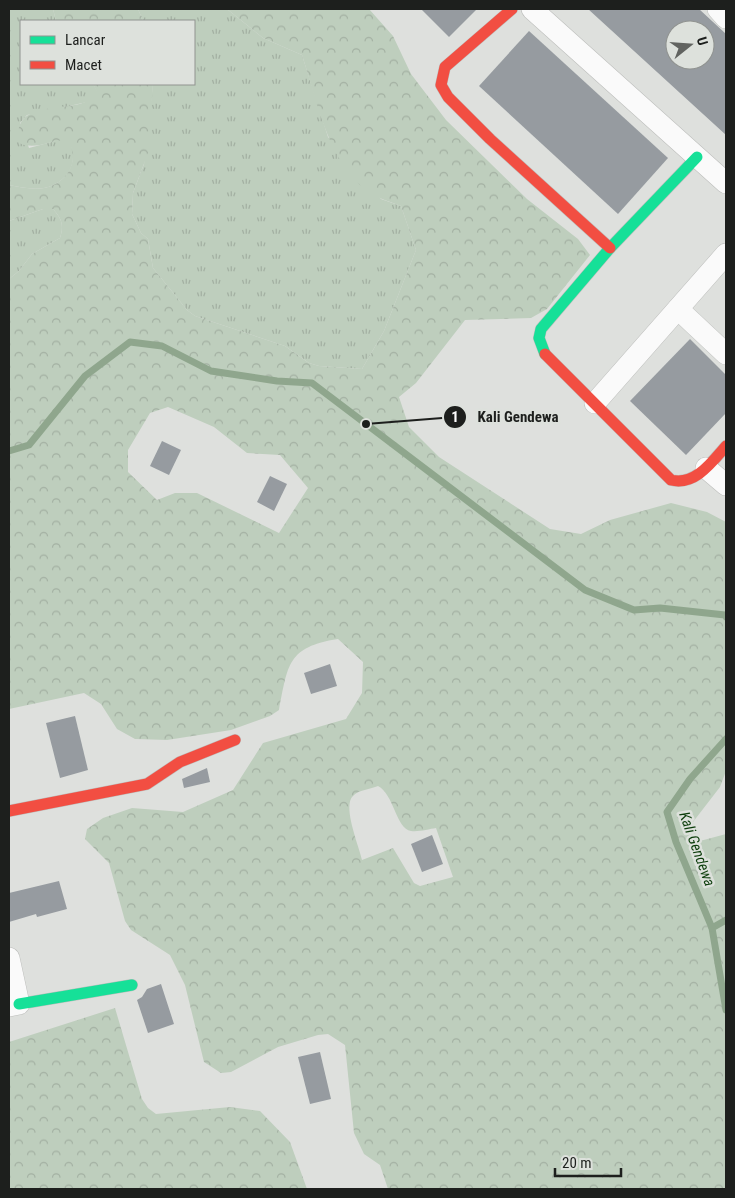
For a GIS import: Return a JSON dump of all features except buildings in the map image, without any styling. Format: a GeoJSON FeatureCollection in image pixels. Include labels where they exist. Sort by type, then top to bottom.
{"type":"FeatureCollection","features":[{"type":"Feature","properties":{"kind":"street"},"geometry":{"type":"LineString","coordinates":[[512,9],[445,67],[440,85],[450,100],[482,132],[610,248]]}},
{"type":"Feature","properties":{"kind":"street"},"geometry":{"type":"LineString","coordinates":[[532,9],[726,183]]}},
{"type":"Feature","properties":{"kind":"street"},"geometry":{"type":"LineString","coordinates":[[718,9],[726,18]]}},
{"type":"Feature","properties":{"kind":"street"},"geometry":{"type":"LineString","coordinates":[[697,157],[610,248],[541,329],[539,338],[544,353],[672,480],[682,482],[690,480],[706,468],[726,446]]}},
{"type":"Feature","properties":{"kind":"street"},"geometry":{"type":"LineString","coordinates":[[595,403],[726,254]]}},
{"type":"Feature","properties":{"kind":"street"},"geometry":{"type":"LineString","coordinates":[[678,309],[726,354]]}},
{"type":"Feature","properties":{"kind":"street"},"geometry":{"type":"LineString","coordinates":[[706,468],[726,485]]}},
{"type":"Feature","properties":{"kind":"street"},"geometry":{"type":"LineString","coordinates":[[9,811],[147,784],[180,762],[235,740]]}},
{"type":"Feature","properties":{"kind":"street"},"geometry":{"type":"LineString","coordinates":[[9,958],[14,1005],[132,986]]}},
{"type":"Feature","properties":{"kind":"green space"},"geometry":{"type":"Polygon","coordinates":[[[9,9],[53,9],[56,20],[20,20],[20,85],[94,85],[99,94],[92,101],[27,115],[20,123],[29,148],[59,140],[69,140],[73,156],[72,164],[70,170],[60,181],[44,188],[9,185],[9,9]]]}},
{"type":"Feature","properties":{"kind":"green space"},"geometry":{"type":"Polygon","coordinates":[[[53,9],[138,9],[143,20],[56,20],[53,9]]]}},
{"type":"Feature","properties":{"kind":"green space"},"geometry":{"type":"Polygon","coordinates":[[[138,9],[227,9],[263,38],[302,55],[328,137],[381,199],[401,206],[416,250],[384,331],[362,369],[319,366],[309,363],[285,346],[195,316],[187,310],[153,268],[148,239],[141,233],[132,214],[133,193],[144,164],[153,85],[195,85],[195,20],[143,20],[138,9]]]}},
{"type":"Feature","properties":{"kind":"green space"},"geometry":{"type":"Polygon","coordinates":[[[227,9],[369,9],[393,36],[411,74],[446,120],[527,199],[578,239],[590,255],[547,309],[531,318],[465,320],[416,383],[399,397],[409,427],[439,457],[550,529],[581,534],[610,520],[671,503],[707,512],[726,522],[726,771],[720,787],[693,822],[694,831],[700,841],[726,834],[726,1189],[388,1189],[380,1165],[364,1154],[354,1133],[345,1045],[328,1034],[318,1035],[278,1047],[231,1072],[221,1073],[204,1062],[185,985],[170,955],[131,930],[125,921],[109,863],[85,839],[87,829],[103,818],[132,808],[183,812],[233,790],[263,743],[346,719],[362,693],[363,662],[338,639],[309,647],[299,653],[288,670],[279,710],[270,716],[231,730],[167,740],[135,739],[117,729],[101,704],[84,693],[9,709],[9,279],[19,271],[32,254],[60,238],[62,226],[60,219],[53,209],[43,209],[9,221],[9,185],[35,189],[52,185],[60,181],[70,170],[73,156],[68,140],[31,146],[19,143],[19,128],[25,118],[35,112],[88,101],[98,94],[94,85],[153,85],[148,153],[133,193],[132,214],[141,233],[148,239],[153,268],[187,310],[195,316],[285,346],[309,363],[319,366],[362,369],[384,331],[416,250],[401,206],[371,194],[363,188],[340,160],[324,126],[302,55],[263,38],[227,9]],[[168,407],[150,413],[128,450],[128,472],[157,500],[175,493],[197,493],[279,533],[308,488],[280,455],[247,453],[214,427],[168,407]],[[378,786],[358,792],[350,801],[350,817],[362,860],[393,848],[414,883],[420,886],[453,877],[436,828],[421,831],[406,829],[383,790],[378,786]]]}},
{"type":"Feature","properties":{"kind":"green space"},"geometry":{"type":"Polygon","coordinates":[[[43,209],[53,209],[58,216],[62,226],[60,238],[32,254],[19,271],[9,279],[9,221],[43,209]]]}},
{"type":"Feature","properties":{"kind":"green space"},"geometry":{"type":"Polygon","coordinates":[[[115,1008],[142,1099],[148,1108],[156,1114],[230,1107],[260,1111],[290,1142],[307,1189],[9,1189],[9,1042],[115,1008]]]}},
{"type":"Feature","properties":{"kind":"waterway","name":"Kali Gendewa"},"geometry":{"type":"LineString","coordinates":[[9,451],[29,445],[85,376],[130,342],[162,346],[211,371],[277,381],[312,383],[585,590],[634,610],[660,608],[725,615],[726,617]]}},
{"type":"Feature","properties":{"kind":"waterway","name":"Kali Gendewa"},"geometry":{"type":"LineString","coordinates":[[712,928],[676,842],[667,812],[690,779],[726,739]]}},
{"type":"Feature","properties":{"kind":"waterway"},"geometry":{"type":"LineString","coordinates":[[726,920],[712,928],[726,1010]]}},
{"type":"Feature","properties":{"kind":"traffic: fast"},"geometry":{"type":"LineString","coordinates":[[545,354],[539,338],[541,329],[610,248],[697,157]]}},
{"type":"Feature","properties":{"kind":"traffic: fast"},"geometry":{"type":"LineString","coordinates":[[19,1004],[132,985]]}},
{"type":"Feature","properties":{"kind":"traffic: jam"},"geometry":{"type":"LineString","coordinates":[[512,9],[445,67],[441,85],[448,97],[490,139],[610,248]]}},
{"type":"Feature","properties":{"kind":"traffic: jam"},"geometry":{"type":"LineString","coordinates":[[545,354],[671,480],[680,481],[695,476],[709,465],[726,446]]}},
{"type":"Feature","properties":{"kind":"traffic: jam"},"geometry":{"type":"LineString","coordinates":[[9,811],[147,784],[180,762],[235,740]]}},
{"type":"Feature","properties":{"kind":"place","name":"Kali Gendewa"},"geometry":{"type":"Point","coordinates":[366,424]}}]}
